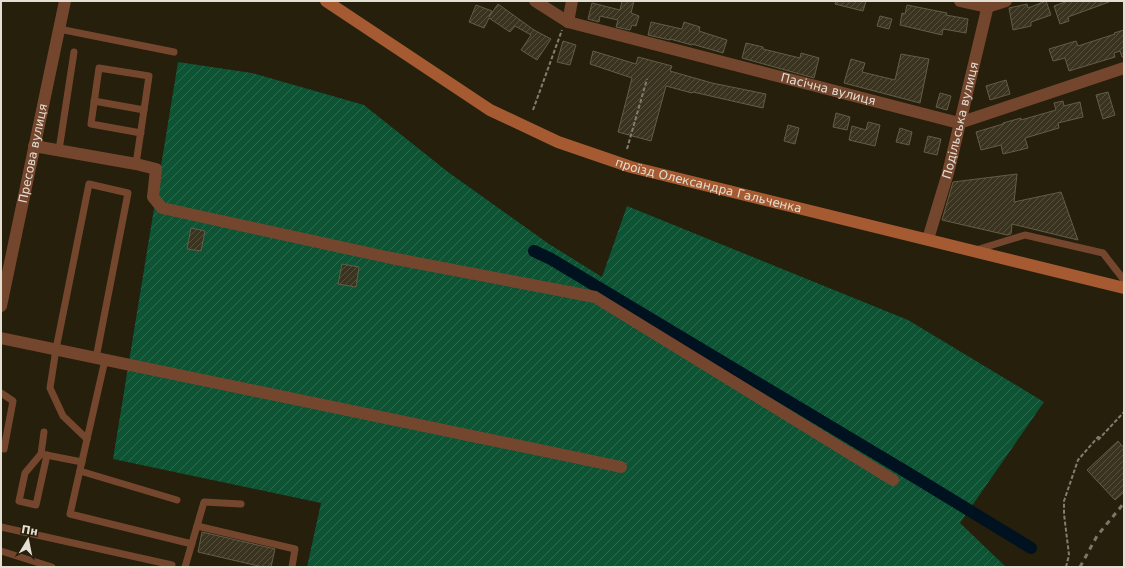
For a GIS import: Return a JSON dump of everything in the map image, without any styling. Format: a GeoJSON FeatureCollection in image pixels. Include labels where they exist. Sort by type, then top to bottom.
{"type":"FeatureCollection","features":[{"type":"Feature","properties":{"kind":"main road","name":"проїзд Олександра Гальченка"},"geometry":{"type":"LineString","coordinates":[[326,1],[490,110],[558,142],[631,167],[1124,288]]}},
{"type":"Feature","properties":{"kind":"street","name":"Пресова вулиця"},"geometry":{"type":"LineString","coordinates":[[1,306],[65,1]]}},
{"type":"Feature","properties":{"kind":"street","name":"Пасічна вулиця"},"geometry":{"type":"LineString","coordinates":[[534,1],[568,22],[959,123]]}},
{"type":"Feature","properties":{"kind":"street"},"geometry":{"type":"LineString","coordinates":[[568,22],[572,1]]}},
{"type":"Feature","properties":{"kind":"street"},"geometry":{"type":"LineString","coordinates":[[960,1],[988,4],[1006,1]]}},
{"type":"Feature","properties":{"kind":"street","name":"Подільська вулиця"},"geometry":{"type":"LineString","coordinates":[[928,239],[948,173],[988,4]]}},
{"type":"Feature","properties":{"kind":"street"},"geometry":{"type":"LineString","coordinates":[[959,123],[1124,68]]}},
{"type":"Feature","properties":{"kind":"street"},"geometry":{"type":"LineString","coordinates":[[34,146],[136,164],[156,169],[152,197],[162,208],[391,258],[595,297],[893,480]]}},
{"type":"Feature","properties":{"kind":"street"},"geometry":{"type":"LineString","coordinates":[[1,338],[621,467]]}},
{"type":"Feature","properties":{"kind":"lane"},"geometry":{"type":"LineString","coordinates":[[59,29],[174,52]]}},
{"type":"Feature","properties":{"kind":"lane"},"geometry":{"type":"LineString","coordinates":[[59,150],[74,52]]}},
{"type":"Feature","properties":{"kind":"lane"},"geometry":{"type":"LineString","coordinates":[[136,164],[141,133],[149,76],[99,68],[91,124],[141,133]]}},
{"type":"Feature","properties":{"kind":"lane"},"geometry":{"type":"LineString","coordinates":[[94,101],[144,110]]}},
{"type":"Feature","properties":{"kind":"lane"},"geometry":{"type":"LineString","coordinates":[[87,439],[63,416],[50,388],[56,349],[88,184],[128,193],[87,439],[70,514],[192,544]]}},
{"type":"Feature","properties":{"kind":"lane"},"geometry":{"type":"LineString","coordinates":[[974,251],[1025,235],[1103,253],[1124,280]]}},
{"type":"Feature","properties":{"kind":"lane"},"geometry":{"type":"LineString","coordinates":[[1,393],[13,401],[4,449]]}},
{"type":"Feature","properties":{"kind":"lane"},"geometry":{"type":"LineString","coordinates":[[44,432],[44,454],[36,505],[19,501],[25,473],[44,454]]}},
{"type":"Feature","properties":{"kind":"lane"},"geometry":{"type":"LineString","coordinates":[[44,454],[82,462]]}},
{"type":"Feature","properties":{"kind":"lane"},"geometry":{"type":"LineString","coordinates":[[80,471],[178,500]]}},
{"type":"Feature","properties":{"kind":"lane"},"geometry":{"type":"LineString","coordinates":[[185,567],[204,502],[241,504]]}},
{"type":"Feature","properties":{"kind":"lane"},"geometry":{"type":"LineString","coordinates":[[197,526],[295,548],[292,567]]}},
{"type":"Feature","properties":{"kind":"lane"},"geometry":{"type":"LineString","coordinates":[[1,527],[174,566]]}},
{"type":"Feature","properties":{"kind":"lane"},"geometry":{"type":"LineString","coordinates":[[1,550],[52,567]]}},
{"type":"Feature","properties":{"kind":"path"},"geometry":{"type":"LineString","coordinates":[[533,110],[561,31],[568,22]]}},
{"type":"Feature","properties":{"kind":"path"},"geometry":{"type":"LineString","coordinates":[[627,149],[647,79]]}},
{"type":"Feature","properties":{"kind":"path"},"geometry":{"type":"LineString","coordinates":[[1098,440],[1124,412]]}},
{"type":"Feature","properties":{"kind":"path"},"geometry":{"type":"LineString","coordinates":[[1066,567],[1069,555],[1064,521],[1064,500],[1078,460],[1094,440],[1100,437]]}},
{"type":"Feature","properties":{"kind":"green space"},"geometry":{"type":"Polygon","coordinates":[[[178,62],[252,73],[364,105],[448,172],[549,244],[602,277],[627,206],[908,320],[1044,402],[960,523],[1006,567],[307,567],[321,503],[113,459],[178,62]]]}},
{"type":"Feature","properties":{"kind":"building"},"geometry":{"type":"Polygon","coordinates":[[[622,1],[634,1],[631,13],[639,16],[636,26],[632,25],[630,30],[616,27],[618,20],[600,16],[599,22],[588,19],[592,3],[620,10],[622,1]]]}},
{"type":"Feature","properties":{"kind":"building"},"geometry":{"type":"Polygon","coordinates":[[[836,1],[866,1],[863,11],[835,4],[836,1]]]}},
{"type":"Feature","properties":{"kind":"building"},"geometry":{"type":"Polygon","coordinates":[[[1046,1],[1051,15],[1031,22],[1031,26],[1013,30],[1009,8],[1027,4],[1028,8],[1046,1]]]}},
{"type":"Feature","properties":{"kind":"building"},"geometry":{"type":"Polygon","coordinates":[[[1068,1],[1109,2],[1068,17],[1069,21],[1060,24],[1054,6],[1068,1]]]}},
{"type":"Feature","properties":{"kind":"building"},"geometry":{"type":"Polygon","coordinates":[[[498,4],[534,30],[551,39],[537,60],[521,50],[531,35],[515,26],[510,32],[489,18],[484,28],[469,22],[476,5],[492,11],[489,17],[498,4]]]}},
{"type":"Feature","properties":{"kind":"building"},"geometry":{"type":"Polygon","coordinates":[[[907,5],[968,19],[966,33],[943,29],[942,35],[900,25],[902,13],[905,14],[907,5]]]}},
{"type":"Feature","properties":{"kind":"building"},"geometry":{"type":"Polygon","coordinates":[[[880,16],[892,19],[889,29],[877,26],[880,16]]]}},
{"type":"Feature","properties":{"kind":"building"},"geometry":{"type":"Polygon","coordinates":[[[651,22],[682,29],[684,22],[700,27],[699,31],[727,40],[723,53],[692,44],[648,35],[651,22]]]}},
{"type":"Feature","properties":{"kind":"building"},"geometry":{"type":"Polygon","coordinates":[[[1124,30],[1124,57],[1122,57],[1120,51],[1114,53],[1115,57],[1069,71],[1065,58],[1053,61],[1049,49],[1076,41],[1078,46],[1124,30]]]}},
{"type":"Feature","properties":{"kind":"building"},"geometry":{"type":"Polygon","coordinates":[[[563,41],[576,45],[570,65],[557,62],[563,41]]]}},
{"type":"Feature","properties":{"kind":"building"},"geometry":{"type":"Polygon","coordinates":[[[746,43],[763,47],[763,49],[800,58],[801,53],[819,58],[814,78],[742,58],[746,43]]]}},
{"type":"Feature","properties":{"kind":"building"},"geometry":{"type":"Polygon","coordinates":[[[593,51],[636,64],[638,57],[672,66],[670,71],[712,83],[766,94],[763,108],[666,86],[651,141],[618,132],[632,78],[590,64],[593,51]]]}},
{"type":"Feature","properties":{"kind":"building"},"geometry":{"type":"Polygon","coordinates":[[[901,54],[929,59],[920,103],[844,83],[851,59],[865,63],[862,72],[895,80],[901,54]]]}},
{"type":"Feature","properties":{"kind":"building"},"geometry":{"type":"Polygon","coordinates":[[[1006,80],[1010,94],[990,100],[986,86],[1006,80]]]}},
{"type":"Feature","properties":{"kind":"building"},"geometry":{"type":"Polygon","coordinates":[[[1108,92],[1115,115],[1103,119],[1096,95],[1108,92]]]}},
{"type":"Feature","properties":{"kind":"building"},"geometry":{"type":"Polygon","coordinates":[[[940,93],[951,96],[947,110],[936,107],[940,93]]]}},
{"type":"Feature","properties":{"kind":"building"},"geometry":{"type":"Polygon","coordinates":[[[1063,101],[1064,106],[1080,102],[1083,117],[1058,123],[1059,128],[1025,138],[1028,148],[1003,154],[1001,145],[981,150],[976,132],[1021,118],[1021,120],[1056,110],[1054,103],[1063,101]]]}},
{"type":"Feature","properties":{"kind":"building"},"geometry":{"type":"Polygon","coordinates":[[[836,113],[850,117],[847,130],[833,127],[836,113]]]}},
{"type":"Feature","properties":{"kind":"building"},"geometry":{"type":"Polygon","coordinates":[[[868,122],[880,125],[875,146],[849,140],[852,126],[866,130],[868,122]]]}},
{"type":"Feature","properties":{"kind":"building"},"geometry":{"type":"Polygon","coordinates":[[[788,125],[799,128],[795,144],[784,141],[788,125]]]}},
{"type":"Feature","properties":{"kind":"building"},"geometry":{"type":"Polygon","coordinates":[[[900,128],[912,132],[909,145],[896,142],[900,128]]]}},
{"type":"Feature","properties":{"kind":"building"},"geometry":{"type":"Polygon","coordinates":[[[928,136],[941,139],[937,155],[924,152],[928,136]]]}},
{"type":"Feature","properties":{"kind":"building"},"geometry":{"type":"Polygon","coordinates":[[[1017,174],[1014,202],[1061,192],[1078,240],[1012,224],[1011,234],[1007,235],[942,220],[953,182],[1017,174]]]}},
{"type":"Feature","properties":{"kind":"building"},"geometry":{"type":"Polygon","coordinates":[[[191,228],[205,231],[201,251],[187,249],[191,228]]]}},
{"type":"Feature","properties":{"kind":"building"},"geometry":{"type":"Polygon","coordinates":[[[342,264],[359,267],[356,287],[338,284],[342,264]]]}},
{"type":"Feature","properties":{"kind":"building"},"geometry":{"type":"Polygon","coordinates":[[[1118,441],[1124,448],[1124,492],[1115,500],[1087,470],[1118,441]]]}},
{"type":"Feature","properties":{"kind":"building"},"geometry":{"type":"Polygon","coordinates":[[[202,532],[275,549],[271,567],[263,567],[198,552],[202,532]]]}},
{"type":"Feature","properties":{"kind":"waterway"},"geometry":{"type":"LineString","coordinates":[[534,251],[551,259],[1031,548]]}},
{"type":"Feature","properties":{"kind":"railway"},"geometry":{"type":"LineString","coordinates":[[1080,567],[1097,536],[1124,503]]}}]}
